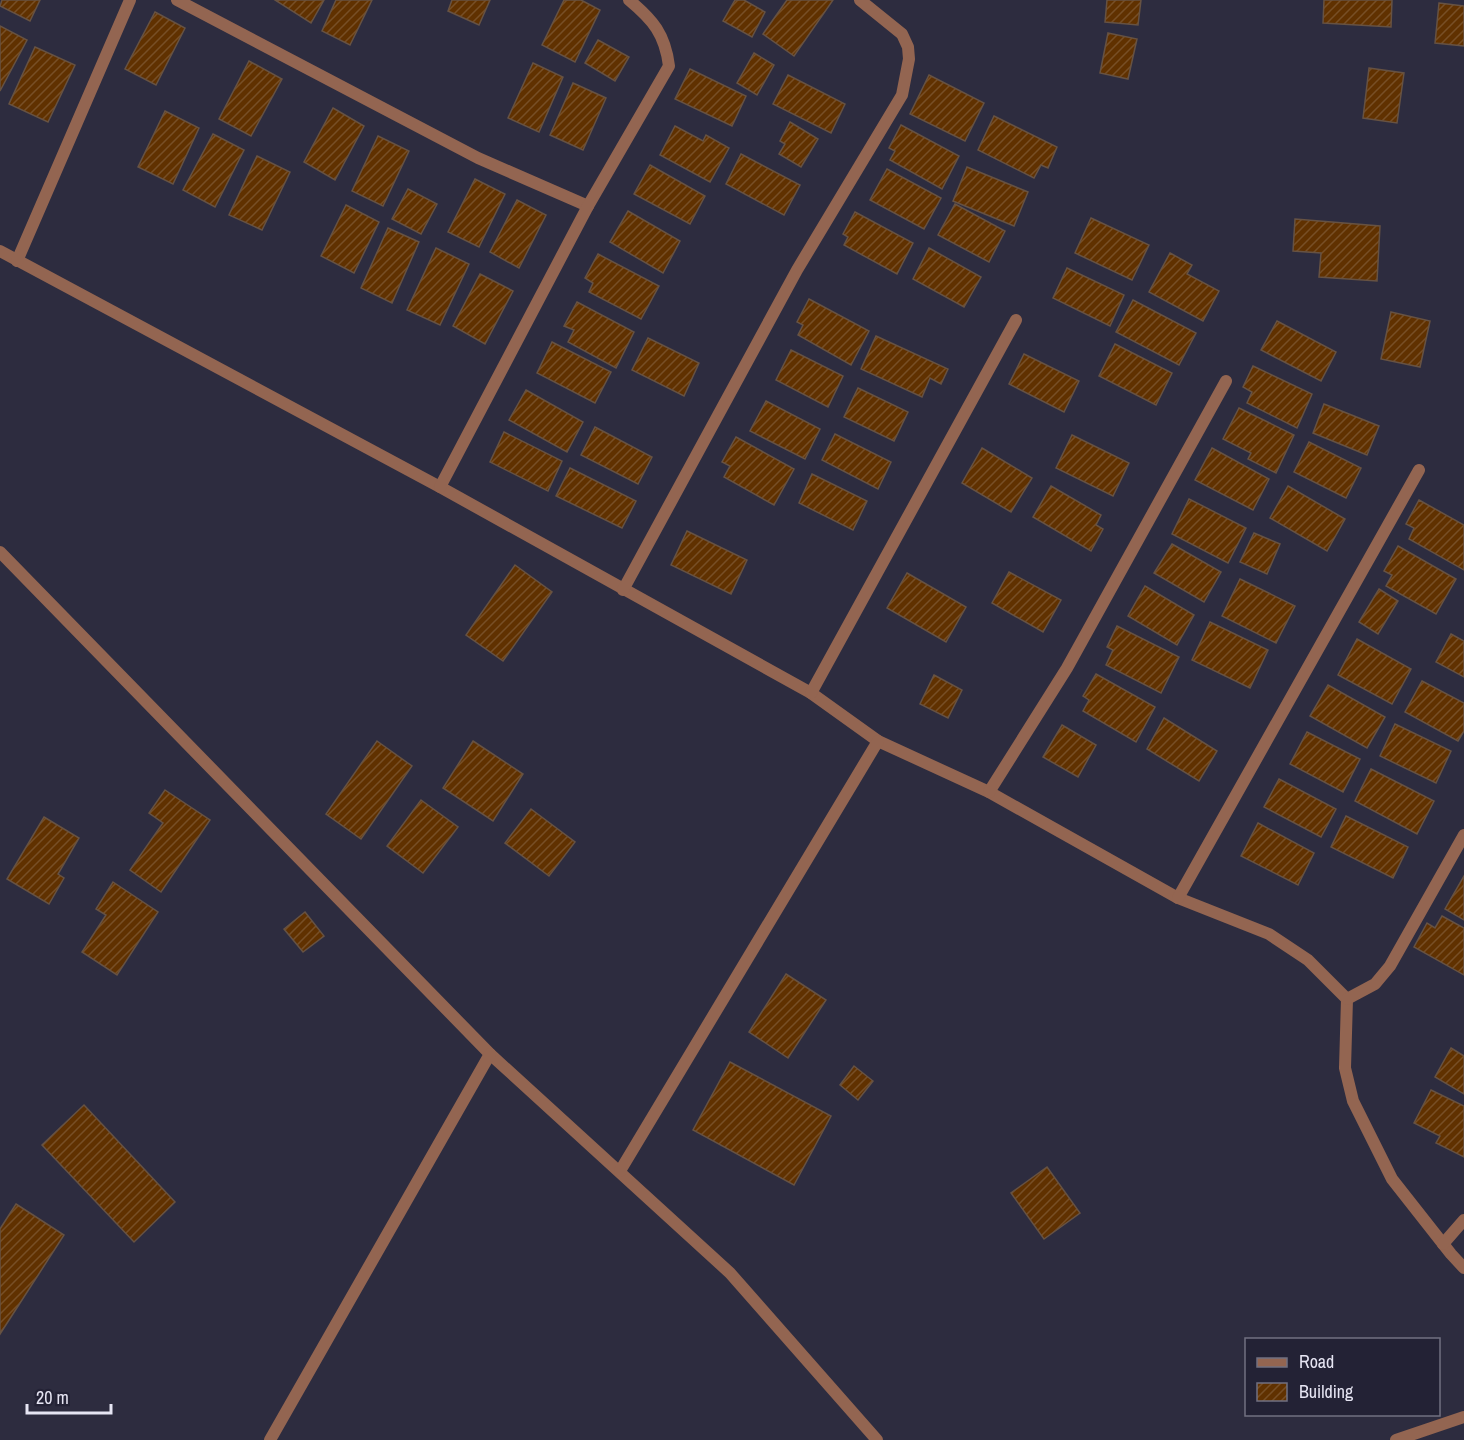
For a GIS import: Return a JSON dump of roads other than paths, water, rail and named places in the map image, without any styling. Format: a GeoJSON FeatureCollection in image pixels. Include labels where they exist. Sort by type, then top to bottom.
{"type":"FeatureCollection","features":[{"type":"Feature","properties":{"kind":"street"},"geometry":{"type":"LineString","coordinates":[[17,261],[130,0]]}},
{"type":"Feature","properties":{"kind":"street"},"geometry":{"type":"LineString","coordinates":[[177,0],[478,158],[588,206]]}},
{"type":"Feature","properties":{"kind":"street"},"geometry":{"type":"LineString","coordinates":[[440,487],[588,206],[669,66],[667,46],[657,27],[629,0]]}},
{"type":"Feature","properties":{"kind":"street"},"geometry":{"type":"LineString","coordinates":[[623,590],[797,270],[902,95],[909,58],[908,47],[902,34],[860,0]]}},
{"type":"Feature","properties":{"kind":"street"},"geometry":{"type":"LineString","coordinates":[[0,251],[440,487],[811,693],[878,741],[989,792],[1178,898],[1269,934],[1308,960],[1347,999],[1345,1068],[1353,1101],[1392,1179],[1464,1268]]}},
{"type":"Feature","properties":{"kind":"street"},"geometry":{"type":"LineString","coordinates":[[811,693],[1016,320]]}},
{"type":"Feature","properties":{"kind":"street"},"geometry":{"type":"LineString","coordinates":[[989,792],[1024,740],[1067,668],[1226,381]]}},
{"type":"Feature","properties":{"kind":"street"},"geometry":{"type":"LineString","coordinates":[[1178,898],[1419,470]]}},
{"type":"Feature","properties":{"kind":"street"},"geometry":{"type":"LineString","coordinates":[[0,552],[490,1054],[730,1273],[877,1440]]}},
{"type":"Feature","properties":{"kind":"street"},"geometry":{"type":"LineString","coordinates":[[620,1171],[878,741]]}},
{"type":"Feature","properties":{"kind":"street"},"geometry":{"type":"LineString","coordinates":[[1347,999],[1375,984],[1390,966],[1464,835]]}},
{"type":"Feature","properties":{"kind":"street"},"geometry":{"type":"LineString","coordinates":[[270,1440],[490,1054]]}},
{"type":"Feature","properties":{"kind":"street"},"geometry":{"type":"LineString","coordinates":[[1443,1244],[1464,1220]]}},
{"type":"Feature","properties":{"kind":"street"},"geometry":{"type":"LineString","coordinates":[[1396,1440],[1464,1417]]}}]}
